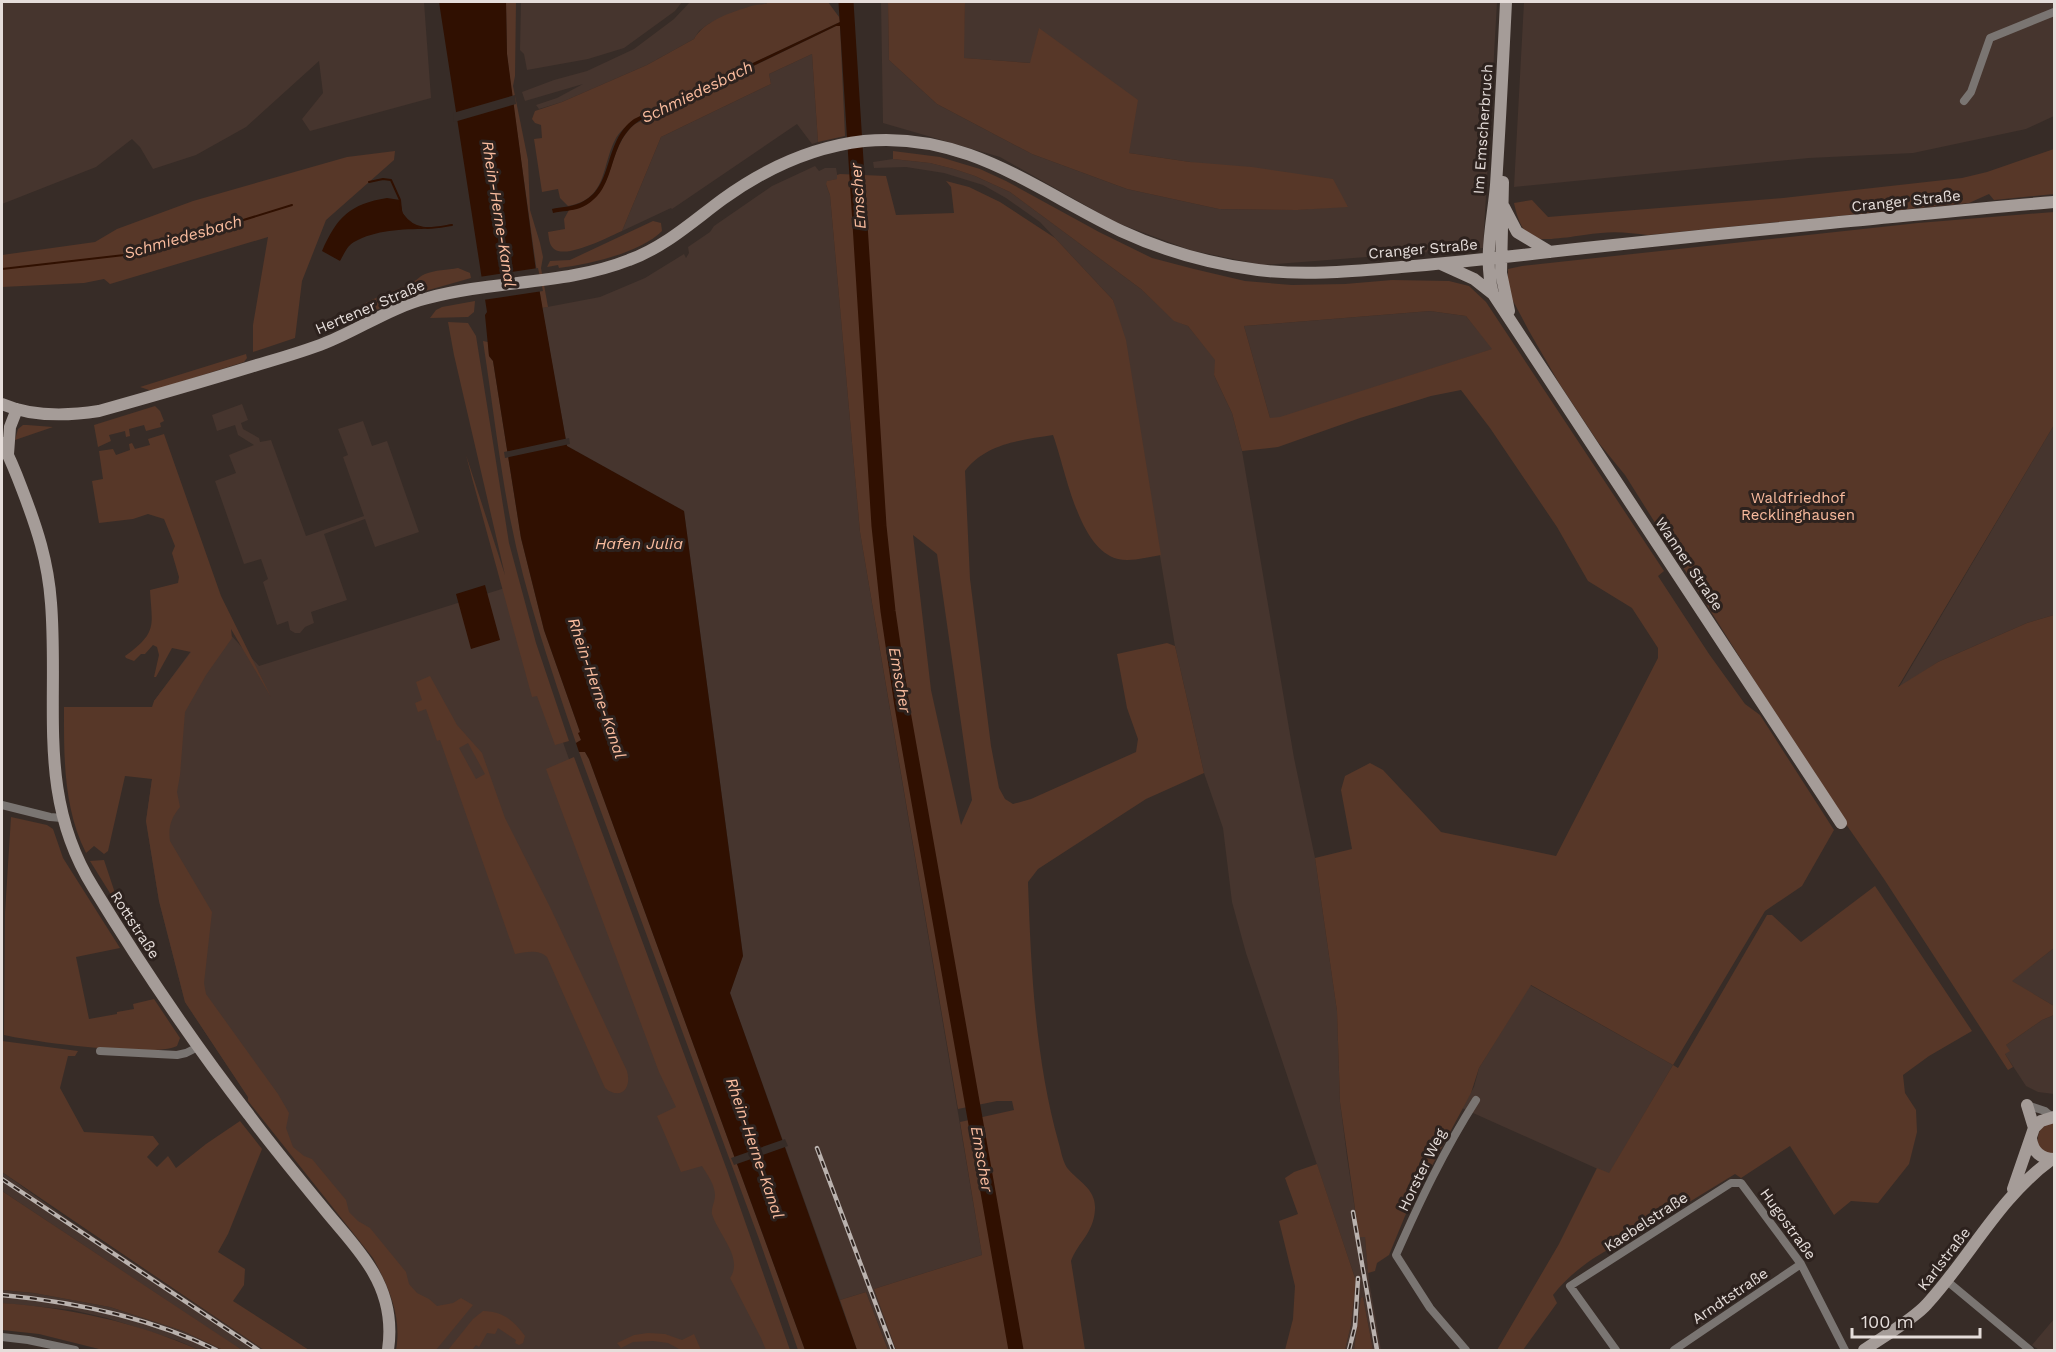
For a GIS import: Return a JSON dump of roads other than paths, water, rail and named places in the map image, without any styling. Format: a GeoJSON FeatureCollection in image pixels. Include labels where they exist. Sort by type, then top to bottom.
{"type":"FeatureCollection","features":[{"type":"Feature","properties":{"kind":"main road","name":"Im Emscherbruch"},"geometry":{"type":"LineString","coordinates":[[1499,189],[1506,2]]}},
{"type":"Feature","properties":{"kind":"main road","name":"Im Emscherbruch"},"geometry":{"type":"LineString","coordinates":[[1503,257],[1498,204],[1514,2]]}},
{"type":"Feature","properties":{"kind":"main road","name":"Cranger Straße"},"geometry":{"type":"LineString","coordinates":[[818,149],[872,141],[912,141],[967,153],[1010,172],[1123,232],[1188,256],[1259,270],[1314,273],[1440,264],[2055,202]]}},
{"type":"Feature","properties":{"kind":"main road","name":"Hertener Straße"},"geometry":{"type":"LineString","coordinates":[[6,408],[56,415],[99,411],[308,349],[414,302],[472,289],[592,272],[633,259],[664,243],[764,172],[818,149]]}},
{"type":"Feature","properties":{"kind":"main road","name":"Im Emscherbruch"},"geometry":{"type":"LineString","coordinates":[[1489,258],[1489,234],[1498,204]]}},
{"type":"Feature","properties":{"kind":"main road"},"geometry":{"type":"LineString","coordinates":[[1498,204],[1517,232],[1550,252]]}},
{"type":"Feature","properties":{"kind":"main road","name":"Wanner Straße"},"geometry":{"type":"LineString","coordinates":[[1503,257],[1502,278],[1512,322]]}},
{"type":"Feature","properties":{"kind":"main road","name":"Wanner Straße"},"geometry":{"type":"LineString","coordinates":[[1489,258],[1493,294],[1841,823]]}},
{"type":"Feature","properties":{"kind":"main road"},"geometry":{"type":"LineString","coordinates":[[1440,264],[1474,279],[1493,294]]}},
{"type":"Feature","properties":{"kind":"main road","name":"Rottstraße"},"geometry":{"type":"LineString","coordinates":[[6,408],[10,427],[6,457],[42,542],[48,574],[53,641],[55,775],[62,818],[75,854],[92,886],[198,1047],[249,1116],[370,1267],[380,1286],[389,1317],[388,1350]]}},
{"type":"Feature","properties":{"kind":"main road"},"geometry":{"type":"LineString","coordinates":[[2027,1105],[2033,1133]]}},
{"type":"Feature","properties":{"kind":"main road"},"geometry":{"type":"LineString","coordinates":[[2033,1133],[2041,1120],[2051,1113]]}},
{"type":"Feature","properties":{"kind":"main road","name":"Karlstraße"},"geometry":{"type":"LineString","coordinates":[[2033,1133],[2032,1145],[2039,1155],[2053,1160]]}},
{"type":"Feature","properties":{"kind":"main road","name":"Karlstraße"},"geometry":{"type":"LineString","coordinates":[[2010,1197],[2033,1133]]}},
{"type":"Feature","properties":{"kind":"main road","name":"Karlstraße"},"geometry":{"type":"LineString","coordinates":[[1864,1350],[1925,1307],[2010,1197],[2033,1173],[2053,1160]]}},
{"type":"Feature","properties":{"kind":"street"},"geometry":{"type":"LineString","coordinates":[[1965,101],[1971,92],[1990,38],[2055,12]]}},
{"type":"Feature","properties":{"kind":"street"},"geometry":{"type":"LineString","coordinates":[[2,805],[62,818]]}},
{"type":"Feature","properties":{"kind":"street"},"geometry":{"type":"LineString","coordinates":[[100,1051],[177,1055],[198,1047]]}},
{"type":"Feature","properties":{"kind":"street","name":"Horster Weg"},"geometry":{"type":"LineString","coordinates":[[1466,1350],[1430,1308],[1396,1255],[1429,1181],[1476,1100]]}},
{"type":"Feature","properties":{"kind":"street"},"geometry":{"type":"LineString","coordinates":[[2027,1105],[2051,1113]]}},
{"type":"Feature","properties":{"kind":"street","name":"Hugostraße"},"geometry":{"type":"LineString","coordinates":[[1737,1182],[1741,1183],[1801,1264],[1845,1350]]}},
{"type":"Feature","properties":{"kind":"street","name":"Kaebelstraße"},"geometry":{"type":"LineString","coordinates":[[1616,1350],[1570,1286],[1731,1183],[1737,1182]]}},
{"type":"Feature","properties":{"kind":"street","name":"Arndtstraße"},"geometry":{"type":"LineString","coordinates":[[1674,1350],[1801,1264]]}},
{"type":"Feature","properties":{"kind":"street"},"geometry":{"type":"LineString","coordinates":[[1947,1281],[2030,1350]]}},
{"type":"Feature","properties":{"kind":"street"},"geometry":{"type":"LineString","coordinates":[[2,1337],[75,1350]]}},
{"type":"Feature","properties":{"kind":"water"},"geometry":{"type":"Polygon","coordinates":[[[439,2],[506,2],[507,54],[536,271],[567,446],[684,511],[743,956],[730,993],[857,1350],[805,1350],[589,759],[585,752],[579,752],[576,743],[581,740],[578,733],[580,732],[544,630],[521,538],[493,361],[489,356],[485,315],[487,312],[439,2]]]}},
{"type":"Feature","properties":{"kind":"water"},"geometry":{"type":"Polygon","coordinates":[[[840,22],[840,26],[639,121],[628,131],[621,142],[607,180],[593,201],[577,209],[553,213],[552,209],[580,203],[599,187],[617,140],[634,119],[840,22]]]}},
{"type":"Feature","properties":{"kind":"water"},"geometry":{"type":"Polygon","coordinates":[[[387,198],[400,200],[407,220],[415,226],[426,229],[389,231],[362,238],[349,246],[340,261],[322,251],[333,229],[346,214],[363,204],[387,198]]]}},
{"type":"Feature","properties":{"kind":"water"},"geometry":{"type":"Polygon","coordinates":[[[485,585],[500,640],[471,649],[456,594],[485,585]]]}},
{"type":"Feature","properties":{"kind":"waterway","name":"Emscher"},"geometry":{"type":"LineString","coordinates":[[846,2],[879,526],[888,611],[902,706],[1016,1350]]}},
{"type":"Feature","properties":{"kind":"waterway","name":"Schmiedesbach"},"geometry":{"type":"LineString","coordinates":[[837,25],[846,24]]}},
{"type":"Feature","properties":{"kind":"waterway","name":"Schmiedesbach"},"geometry":{"type":"LineString","coordinates":[[369,182],[391,180],[400,200],[401,210]]}},
{"type":"Feature","properties":{"kind":"waterway","name":"Schmiedesbach"},"geometry":{"type":"LineString","coordinates":[[2,269],[133,254],[292,205]]}},
{"type":"Feature","properties":{"kind":"waterway","name":"Schmiedesbach"},"geometry":{"type":"LineString","coordinates":[[403,215],[413,225],[419,227],[452,225]]}},
{"type":"Feature","properties":{"kind":"railway"},"geometry":{"type":"LineString","coordinates":[[817,1148],[893,1350]]}},
{"type":"Feature","properties":{"kind":"railway"},"geometry":{"type":"LineString","coordinates":[[2,1179],[258,1350]]}},
{"type":"Feature","properties":{"kind":"railway"},"geometry":{"type":"LineString","coordinates":[[1353,1212],[1377,1350]]}},
{"type":"Feature","properties":{"kind":"railway"},"geometry":{"type":"LineString","coordinates":[[1349,1350],[1355,1326],[1358,1278]]}},
{"type":"Feature","properties":{"kind":"railway"},"geometry":{"type":"LineString","coordinates":[[2,1295],[57,1302],[111,1313],[165,1328],[216,1350]]}},
{"type":"Feature","properties":{"kind":"water label","name":"Rhein-Herne-Kanal"},"geometry":{"type":"Point","coordinates":[499,214]}},
{"type":"Feature","properties":{"kind":"water label","name":"Hafen Julia"},"geometry":{"type":"Point","coordinates":[639,543]}},
{"type":"Feature","properties":{"kind":"water label","name":"Rhein-Herne-Kanal"},"geometry":{"type":"Point","coordinates":[597,688]}},
{"type":"Feature","properties":{"kind":"water label","name":"Rhein-Herne-Kanal"},"geometry":{"type":"Point","coordinates":[755,1148]}},
{"type":"Feature","properties":{"kind":"park label","name":"Waldfriedhof Recklinghausen"},"geometry":{"type":"Point","coordinates":[1798,506]}}]}
